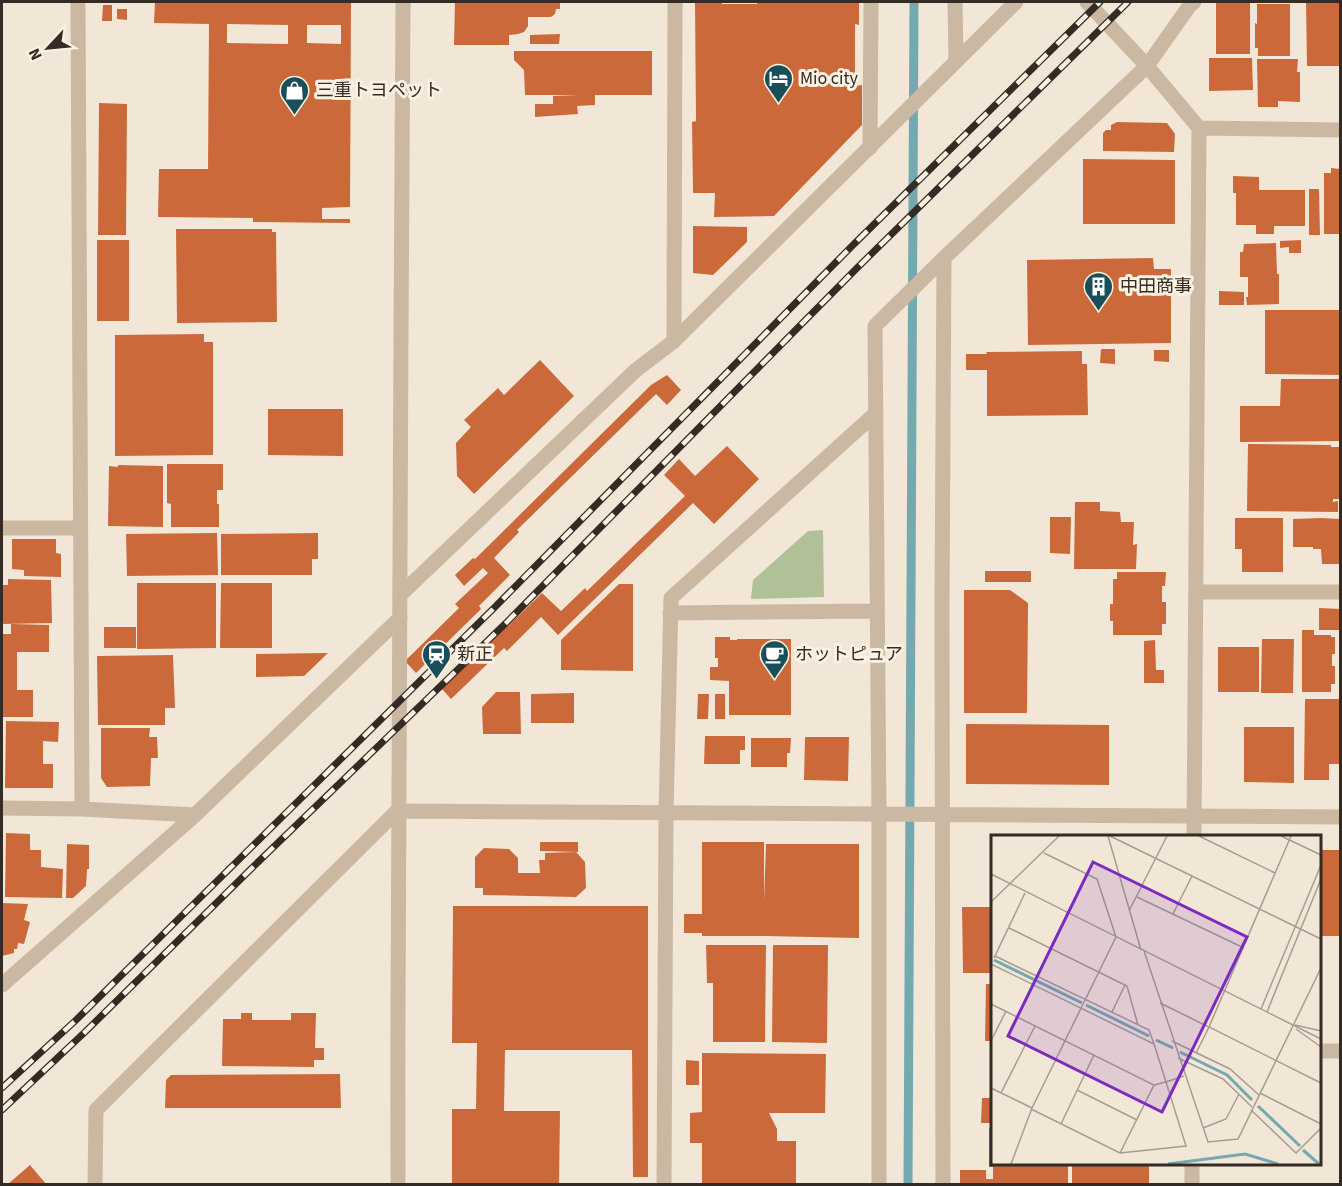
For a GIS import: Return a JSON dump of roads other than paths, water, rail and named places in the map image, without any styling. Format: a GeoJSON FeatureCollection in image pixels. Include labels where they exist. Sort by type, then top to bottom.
{"type":"FeatureCollection","features":[{"type":"Feature","properties":{"kind":"street"},"geometry":{"type":"LineString","coordinates":[[78,2],[82,809]]}},
{"type":"Feature","properties":{"kind":"street"},"geometry":{"type":"LineString","coordinates":[[398,1185],[397,811],[403,2]]}},
{"type":"Feature","properties":{"kind":"street"},"geometry":{"type":"LineString","coordinates":[[674,341],[675,2]]}},
{"type":"Feature","properties":{"kind":"street"},"geometry":{"type":"LineString","coordinates":[[870,148],[871,2]]}},
{"type":"Feature","properties":{"kind":"street"},"geometry":{"type":"LineString","coordinates":[[953,64],[955,2]]}},
{"type":"Feature","properties":{"kind":"street"},"geometry":{"type":"LineString","coordinates":[[400,595],[636,370],[674,341],[1016,2]]}},
{"type":"Feature","properties":{"kind":"street"},"geometry":{"type":"LineString","coordinates":[[1087,2],[1148,66],[1199,128],[1194,835]]}},
{"type":"Feature","properties":{"kind":"street"},"geometry":{"type":"LineString","coordinates":[[879,1185],[884,815],[877,612],[875,326],[1148,66],[1194,2]]}},
{"type":"Feature","properties":{"kind":"street"},"geometry":{"type":"LineString","coordinates":[[1199,128],[1341,130]]}},
{"type":"Feature","properties":{"kind":"street"},"geometry":{"type":"LineString","coordinates":[[942,261],[936,815],[943,1185]]}},
{"type":"Feature","properties":{"kind":"street"},"geometry":{"type":"LineString","coordinates":[[664,1185],[666,814],[671,598],[876,413]]}},
{"type":"Feature","properties":{"kind":"street"},"geometry":{"type":"LineString","coordinates":[[2,528],[80,528]]}},
{"type":"Feature","properties":{"kind":"street"},"geometry":{"type":"LineString","coordinates":[[1196,592],[1341,592]]}},
{"type":"Feature","properties":{"kind":"street"},"geometry":{"type":"LineString","coordinates":[[670,613],[877,612]]}},
{"type":"Feature","properties":{"kind":"street"},"geometry":{"type":"LineString","coordinates":[[2,985],[195,815],[400,618]]}},
{"type":"Feature","properties":{"kind":"street"},"geometry":{"type":"LineString","coordinates":[[2,808],[82,809],[195,815]]}},
{"type":"Feature","properties":{"kind":"street"},"geometry":{"type":"LineString","coordinates":[[95,1185],[96,1110],[397,811],[1341,817]]}},
{"type":"Feature","properties":{"kind":"street"},"geometry":{"type":"LineString","coordinates":[[1321,1051],[1341,1051]]}},
{"type":"Feature","properties":{"kind":"street"},"geometry":{"type":"LineString","coordinates":[[1192,1165],[1192,1185]]}},
{"type":"Feature","properties":{"kind":"waterway"},"geometry":{"type":"LineString","coordinates":[[908,1184],[914,2]]}},
{"type":"Feature","properties":{"kind":"railway"},"geometry":{"type":"LineString","coordinates":[[2,1088],[75,1021],[495,607],[853,245],[1100,2]]}},
{"type":"Feature","properties":{"kind":"railway"},"geometry":{"type":"LineString","coordinates":[[2,1110],[507,622],[856,269],[1128,2]]}},
{"type":"Feature","properties":{"kind":"place","name":"Mio city"},"geometry":{"type":"Point","coordinates":[779,104]}},
{"type":"Feature","properties":{"kind":"place","name":"三重トヨペット"},"geometry":{"type":"Point","coordinates":[295,116]}},
{"type":"Feature","properties":{"kind":"place","name":"中田商事"},"geometry":{"type":"Point","coordinates":[1099,312]}},
{"type":"Feature","properties":{"kind":"place","name":"新正"},"geometry":{"type":"Point","coordinates":[436,680]}},
{"type":"Feature","properties":{"kind":"place","name":"ホットピュア"},"geometry":{"type":"Point","coordinates":[774,680]}}]}
